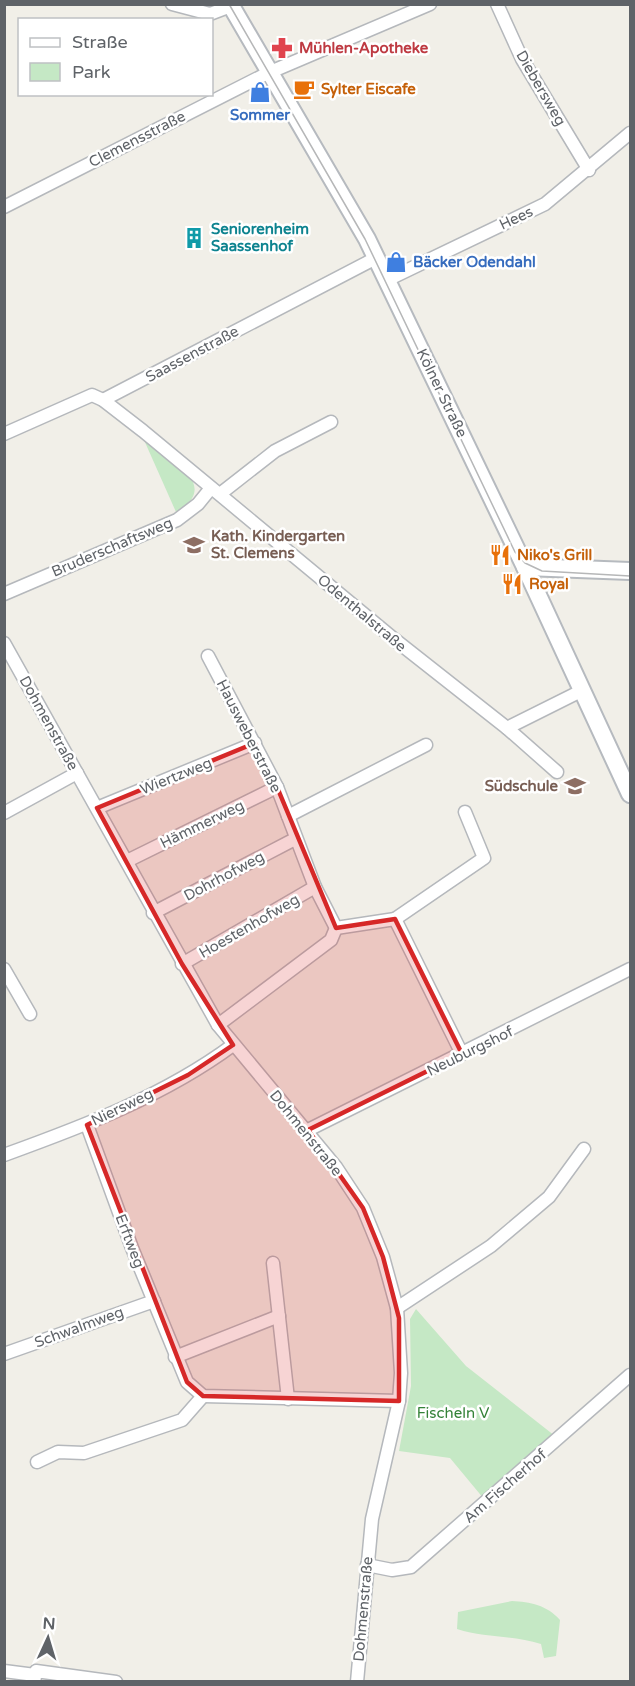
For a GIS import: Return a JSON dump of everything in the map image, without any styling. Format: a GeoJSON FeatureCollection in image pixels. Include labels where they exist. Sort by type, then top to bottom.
{"type":"FeatureCollection","features":[{"type":"Feature","properties":{"kind":"main road","name":"Kölner Straße"},"geometry":{"type":"LineString","coordinates":[[231,5],[376,258],[539,596],[630,794]]}},
{"type":"Feature","properties":{"kind":"main road"},"geometry":{"type":"LineString","coordinates":[[525,567],[630,571]]}},
{"type":"Feature","properties":{"kind":"main road"},"geometry":{"type":"LineString","coordinates":[[539,596],[543,579],[559,568]]}},
{"type":"Feature","properties":{"kind":"street"},"geometry":{"type":"LineString","coordinates":[[172,4],[210,14],[231,5]]}},
{"type":"Feature","properties":{"kind":"street","name":"Clemensstraße"},"geometry":{"type":"LineString","coordinates":[[4,207],[270,72],[430,4]]}},
{"type":"Feature","properties":{"kind":"street","name":"Diebersweg"},"geometry":{"type":"LineString","coordinates":[[497,4],[522,59],[589,170]]}},
{"type":"Feature","properties":{"kind":"street","name":"Hees"},"geometry":{"type":"LineString","coordinates":[[387,280],[545,204],[589,170],[630,133]]}},
{"type":"Feature","properties":{"kind":"street","name":"Saassenstraße"},"geometry":{"type":"LineString","coordinates":[[4,434],[92,395],[103,400],[376,258]]}},
{"type":"Feature","properties":{"kind":"street","name":"Odenthalstraße"},"geometry":{"type":"LineString","coordinates":[[103,400],[394,639],[507,728],[557,772]]}},
{"type":"Feature","properties":{"kind":"street"},"geometry":{"type":"LineString","coordinates":[[215,491],[275,451],[332,422]]}},
{"type":"Feature","properties":{"kind":"street","name":"Bruderschaftsweg"},"geometry":{"type":"LineString","coordinates":[[4,594],[177,520],[215,491]]}},
{"type":"Feature","properties":{"kind":"street","name":"Dohmenstraße"},"geometry":{"type":"LineString","coordinates":[[4,644],[127,861],[153,913],[218,1025],[308,1130],[363,1208],[383,1257],[397,1308],[401,1373],[399,1401],[372,1519],[357,1682]]}},
{"type":"Feature","properties":{"kind":"street","name":"Hausweberstraße"},"geometry":{"type":"LineString","coordinates":[[208,656],[278,787],[315,887],[336,928]]}},
{"type":"Feature","properties":{"kind":"street"},"geometry":{"type":"LineString","coordinates":[[507,728],[581,691]]}},
{"type":"Feature","properties":{"kind":"street","name":"Wiertzweg"},"geometry":{"type":"LineString","coordinates":[[97,808],[255,743]]}},
{"type":"Feature","properties":{"kind":"street"},"geometry":{"type":"LineString","coordinates":[[288,816],[426,745]]}},
{"type":"Feature","properties":{"kind":"street"},"geometry":{"type":"LineString","coordinates":[[4,813],[77,773]]}},
{"type":"Feature","properties":{"kind":"street","name":"Hämmerweg"},"geometry":{"type":"LineString","coordinates":[[127,861],[278,787]]}},
{"type":"Feature","properties":{"kind":"street"},"geometry":{"type":"LineString","coordinates":[[218,1025],[331,940],[336,928],[395,919],[484,858],[465,812]]}},
{"type":"Feature","properties":{"kind":"street","name":"Dohrhofweg"},"geometry":{"type":"LineString","coordinates":[[153,913],[295,838]]}},
{"type":"Feature","properties":{"kind":"street","name":"Hoestenhofweg"},"geometry":{"type":"LineString","coordinates":[[182,964],[315,887]]}},
{"type":"Feature","properties":{"kind":"street"},"geometry":{"type":"LineString","coordinates":[[395,919],[462,1054]]}},
{"type":"Feature","properties":{"kind":"street"},"geometry":{"type":"LineString","coordinates":[[4,969],[30,1014]]}},
{"type":"Feature","properties":{"kind":"street","name":"Neuburgshof"},"geometry":{"type":"LineString","coordinates":[[308,1130],[630,969]]}},
{"type":"Feature","properties":{"kind":"street","name":"Niersweg"},"geometry":{"type":"LineString","coordinates":[[4,1155],[87,1125],[188,1075],[233,1045]]}},
{"type":"Feature","properties":{"kind":"street","name":"Erftweg"},"geometry":{"type":"LineString","coordinates":[[87,1125],[175,1357],[187,1382],[203,1396]]}},
{"type":"Feature","properties":{"kind":"street"},"geometry":{"type":"LineString","coordinates":[[397,1308],[499,1239],[549,1197],[584,1149]]}},
{"type":"Feature","properties":{"kind":"street"},"geometry":{"type":"LineString","coordinates":[[273,1263],[288,1399]]}},
{"type":"Feature","properties":{"kind":"street","name":"Schwalmweg"},"geometry":{"type":"LineString","coordinates":[[4,1354],[154,1300]]}},
{"type":"Feature","properties":{"kind":"street"},"geometry":{"type":"LineString","coordinates":[[175,1357],[279,1316]]}},
{"type":"Feature","properties":{"kind":"street","name":"Am Fischerhof"},"geometry":{"type":"LineString","coordinates":[[367,1565],[392,1570],[411,1567],[630,1375]]}},
{"type":"Feature","properties":{"kind":"street"},"geometry":{"type":"LineString","coordinates":[[37,1462],[58,1452],[84,1453],[182,1420],[203,1396],[399,1401]]}},
{"type":"Feature","properties":{"kind":"street"},"geometry":{"type":"LineString","coordinates":[[4,1671],[35,1676],[116,1682]]}},
{"type":"Feature","properties":{"kind":"highlighted area"},"geometry":{"type":"Polygon","coordinates":[[[255,743],[277,787],[336,928],[395,919],[462,1054],[308,1130],[363,1208],[383,1257],[399,1318],[399,1401],[203,1396],[187,1382],[87,1125],[188,1075],[233,1045],[182,964],[97,808],[255,743]]]}},
{"type":"Feature","properties":{"kind":"green space"},"geometry":{"type":"Polygon","coordinates":[[[146,438],[178,463],[193,482],[194,492],[189,502],[176,512],[144,440],[146,438]]]}},
{"type":"Feature","properties":{"kind":"green space","name":"Fischeln V"},"geometry":{"type":"Polygon","coordinates":[[[416,1309],[466,1366],[555,1436],[484,1499],[450,1458],[399,1451],[411,1386],[410,1319],[416,1309]]]}},
{"type":"Feature","properties":{"kind":"green space"},"geometry":{"type":"Polygon","coordinates":[[[512,1601],[538,1605],[550,1611],[560,1620],[556,1656],[544,1658],[541,1644],[531,1641],[457,1629],[458,1612],[512,1601]]]}},
{"type":"Feature","properties":{"kind":"tram line"},"geometry":{"type":"LineString","coordinates":[[229,4],[365,239],[515,552],[525,563],[542,571],[630,576]]}},
{"type":"Feature","properties":{"kind":"place","name":"Mühlen-Apotheke"},"geometry":{"type":"Point","coordinates":[282,48]}},
{"type":"Feature","properties":{"kind":"place","name":"Sylter Eiscafe"},"geometry":{"type":"Point","coordinates":[304,89]}},
{"type":"Feature","properties":{"kind":"place","name":"Sommer"},"geometry":{"type":"Point","coordinates":[260,92]}},
{"type":"Feature","properties":{"kind":"place","name":"Seniorenheim Saassenhof"},"geometry":{"type":"Point","coordinates":[194,238]}},
{"type":"Feature","properties":{"kind":"place","name":"Bäcker Odendahl"},"geometry":{"type":"Point","coordinates":[396,262]}},
{"type":"Feature","properties":{"kind":"place","name":"Kath. Kindergarten St. Clemens"},"geometry":{"type":"Point","coordinates":[194,545]}},
{"type":"Feature","properties":{"kind":"place","name":"Niko's Grill"},"geometry":{"type":"Point","coordinates":[500,555]}},
{"type":"Feature","properties":{"kind":"place","name":"Royal"},"geometry":{"type":"Point","coordinates":[512,584]}},
{"type":"Feature","properties":{"kind":"place","name":"Südschule"},"geometry":{"type":"Point","coordinates":[575,786]}}]}
